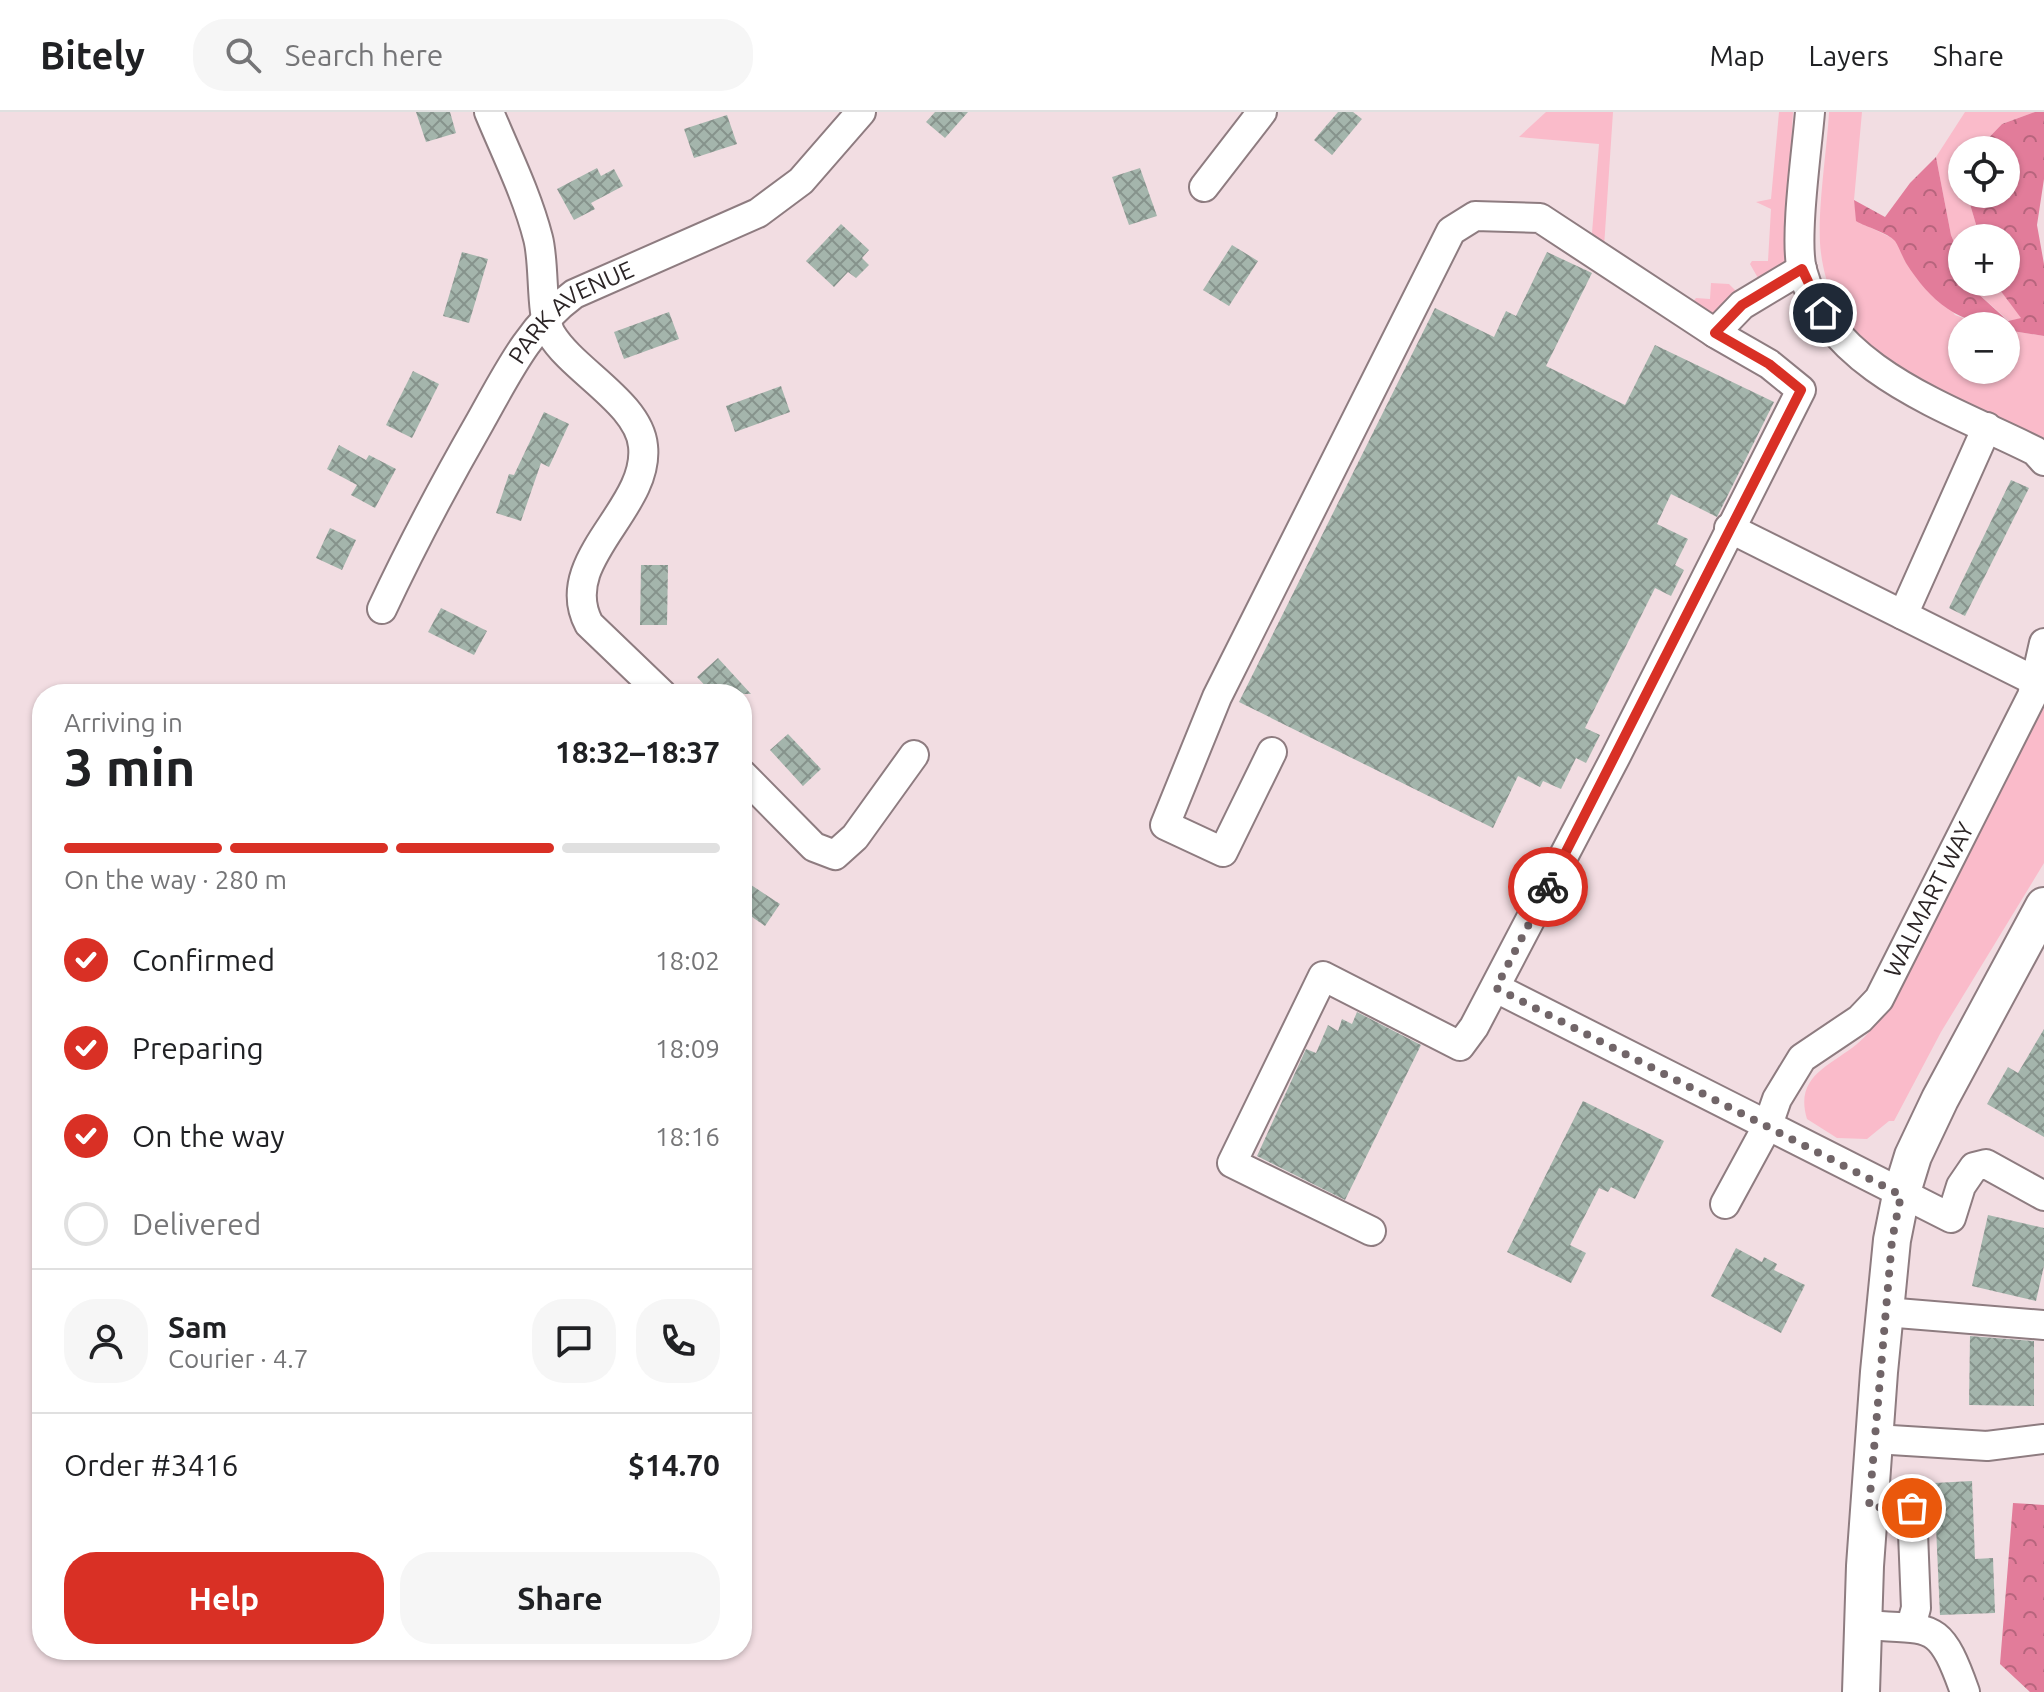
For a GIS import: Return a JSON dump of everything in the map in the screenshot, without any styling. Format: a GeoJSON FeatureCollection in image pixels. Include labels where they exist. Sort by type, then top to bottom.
{"type":"FeatureCollection","features":[{"type":"Feature","properties":{"kind":"main road"},"geometry":{"type":"LineString","coordinates":[[1861,1692],[1869,1507],[1892,1240],[1901,1195],[1913,1156],[1933,1113],[2044,908]]}},
{"type":"Feature","properties":{"kind":"street"},"geometry":{"type":"LineString","coordinates":[[489,112],[538,236],[546,287],[546,320],[561,349],[635,422],[643,443],[638,482],[589,568],[580,595],[581,609],[589,624],[652,684]]}},
{"type":"Feature","properties":{"kind":"street","name":"PARK AVENUE"},"geometry":{"type":"LineString","coordinates":[[382,609],[469,441],[526,342],[546,320],[574,294],[734,226],[769,206],[801,181],[861,112]]}},
{"type":"Feature","properties":{"kind":"street"},"geometry":{"type":"LineString","coordinates":[[1204,187],[1262,112]]}},
{"type":"Feature","properties":{"kind":"street"},"geometry":{"type":"LineString","coordinates":[[1810,112],[1802,269],[1837,335],[1860,357],[1903,385],[2035,451],[2044,461]]}},
{"type":"Feature","properties":{"kind":"street"},"geometry":{"type":"LineString","coordinates":[[1272,752],[1223,852],[1165,825],[1217,697],[1451,231],[1475,216],[1540,218],[1715,333],[1769,364],[1801,390],[1496,988],[1460,1046],[1323,976],[1232,1163],[1371,1231]]}},
{"type":"Feature","properties":{"kind":"street"},"geometry":{"type":"LineString","coordinates":[[1715,333],[1742,305],[1802,269]]}},
{"type":"Feature","properties":{"kind":"street"},"geometry":{"type":"LineString","coordinates":[[1903,615],[1987,427]]}},
{"type":"Feature","properties":{"kind":"street"},"geometry":{"type":"LineString","coordinates":[[1729,528],[2035,681]]}},
{"type":"Feature","properties":{"kind":"street","name":"WALMART WAY"},"geometry":{"type":"LineString","coordinates":[[1725,1204],[1768,1125],[1777,1099],[1802,1058],[1860,1019],[1879,999],[2032,696],[2044,643]]}},
{"type":"Feature","properties":{"kind":"street"},"geometry":{"type":"LineString","coordinates":[[752,784],[825,854],[835,855],[842,851],[914,755]]}},
{"type":"Feature","properties":{"kind":"street"},"geometry":{"type":"LineString","coordinates":[[1496,988],[1951,1218],[1961,1186],[1974,1167],[1986,1164],[2044,1196]]}},
{"type":"Feature","properties":{"kind":"street"},"geometry":{"type":"LineString","coordinates":[[1885,1312],[2044,1325]]}},
{"type":"Feature","properties":{"kind":"street"},"geometry":{"type":"LineString","coordinates":[[1875,1439],[1987,1446],[2044,1439]]}},
{"type":"Feature","properties":{"kind":"street"},"geometry":{"type":"LineString","coordinates":[[1869,1507],[1912,1508],[1916,1608],[1911,1626]]}},
{"type":"Feature","properties":{"kind":"street"},"geometry":{"type":"LineString","coordinates":[[1863,1625],[1925,1628],[1946,1645],[1965,1692]]}},
{"type":"Feature","properties":{"kind":"shaded area"},"geometry":{"type":"Polygon","coordinates":[[[1546,112],[1613,112],[1604,247],[1592,233],[1599,144],[1519,137],[1546,112]]]}},
{"type":"Feature","properties":{"kind":"shaded area"},"geometry":{"type":"Polygon","coordinates":[[[1779,112],[1793,112],[1785,258],[1783,265],[1758,278],[1750,264],[1752,261],[1768,261],[1771,209],[1756,202],[1771,199],[1779,112]]]}},
{"type":"Feature","properties":{"kind":"shaded area"},"geometry":{"type":"Polygon","coordinates":[[[1829,112],[1862,112],[1854,200],[1857,221],[1894,239],[1953,312],[1948,312],[1948,384],[2020,384],[2020,332],[2044,336],[2044,442],[1923,383],[1862,341],[1846,322],[1829,289],[1821,253],[1821,203],[1829,112]]]}},
{"type":"Feature","properties":{"kind":"shaded area"},"geometry":{"type":"Polygon","coordinates":[[[1965,112],[2035,112],[2002,124],[1990,136],[1950,136],[1965,112]]]}},
{"type":"Feature","properties":{"kind":"shaded area"},"geometry":{"type":"Polygon","coordinates":[[[1948,138],[1948,208],[1971,208],[1976,224],[1949,224],[1936,157],[1948,138]]]}},
{"type":"Feature","properties":{"kind":"shaded area"},"geometry":{"type":"Polygon","coordinates":[[[1711,283],[1729,284],[1736,291],[1717,315],[1709,316],[1693,302],[1696,298],[1710,299],[1711,283]]]}},
{"type":"Feature","properties":{"kind":"shaded area"},"geometry":{"type":"Polygon","coordinates":[[[1981,296],[2005,296],[2017,312],[1999,312],[1981,296]]]}},
{"type":"Feature","properties":{"kind":"shaded area"},"geometry":{"type":"Polygon","coordinates":[[[2044,701],[2044,863],[1941,1032],[1894,1121],[1889,1121],[1867,1139],[1837,1138],[1807,1119],[1804,1104],[1810,1082],[1862,1039],[1893,1001],[2044,701]]]}},
{"type":"Feature","properties":{"kind":"green space"},"geometry":{"type":"Polygon","coordinates":[[[2035,112],[2044,112],[2044,179],[2037,225],[2044,264],[2044,336],[2020,332],[2020,312],[2016,312],[2004,296],[2020,296],[2020,224],[1976,224],[1971,208],[2020,208],[2020,136],[1990,136],[2002,124],[2035,112]]]}},
{"type":"Feature","properties":{"kind":"green space"},"geometry":{"type":"Polygon","coordinates":[[[1936,157],[1949,224],[1948,296],[1981,296],[1998,312],[1953,312],[1936,300],[1915,277],[1895,241],[1856,221],[1854,200],[1885,217],[1910,183],[1936,157]]]}},
{"type":"Feature","properties":{"kind":"green space"},"geometry":{"type":"Polygon","coordinates":[[[2013,1503],[2044,1505],[2044,1692],[2030,1692],[2000,1664],[2013,1503]]]}},
{"type":"Feature","properties":{"kind":"building"},"geometry":{"type":"Polygon","coordinates":[[[416,112],[450,112],[456,133],[426,142],[416,112]]]}},
{"type":"Feature","properties":{"kind":"building"},"geometry":{"type":"Polygon","coordinates":[[[935,112],[968,112],[945,138],[926,122],[935,112]]]}},
{"type":"Feature","properties":{"kind":"building"},"geometry":{"type":"Polygon","coordinates":[[[1338,112],[1353,112],[1362,119],[1332,155],[1314,140],[1338,112]]]}},
{"type":"Feature","properties":{"kind":"building"},"geometry":{"type":"Polygon","coordinates":[[[727,115],[737,144],[694,158],[684,129],[727,115]]]}},
{"type":"Feature","properties":{"kind":"building"},"geometry":{"type":"Polygon","coordinates":[[[597,168],[601,176],[614,169],[623,186],[591,203],[595,209],[574,220],[557,189],[597,168]]]}},
{"type":"Feature","properties":{"kind":"building"},"geometry":{"type":"Polygon","coordinates":[[[1140,168],[1157,216],[1129,225],[1112,177],[1140,168]]]}},
{"type":"Feature","properties":{"kind":"building"},"geometry":{"type":"Polygon","coordinates":[[[841,224],[869,250],[862,258],[869,265],[856,278],[848,272],[834,287],[806,261],[841,224]]]}},
{"type":"Feature","properties":{"kind":"building"},"geometry":{"type":"Polygon","coordinates":[[[1232,245],[1258,261],[1229,306],[1203,290],[1232,245]]]}},
{"type":"Feature","properties":{"kind":"building"},"geometry":{"type":"Polygon","coordinates":[[[462,252],[488,259],[469,323],[443,316],[462,252]]]}},
{"type":"Feature","properties":{"kind":"building"},"geometry":{"type":"Polygon","coordinates":[[[1547,252],[1592,273],[1546,366],[1625,405],[1655,345],[1774,402],[1717,517],[1671,494],[1657,524],[1688,539],[1675,565],[1684,570],[1671,596],[1655,588],[1585,728],[1600,735],[1586,763],[1576,758],[1561,789],[1543,781],[1540,787],[1518,776],[1493,828],[1239,702],[1435,308],[1494,337],[1506,311],[1516,316],[1547,252]]]}},
{"type":"Feature","properties":{"kind":"building"},"geometry":{"type":"Polygon","coordinates":[[[669,312],[679,339],[624,359],[614,332],[669,312]]]}},
{"type":"Feature","properties":{"kind":"building"},"geometry":{"type":"Polygon","coordinates":[[[413,371],[439,384],[412,438],[386,425],[413,371]]]}},
{"type":"Feature","properties":{"kind":"building"},"geometry":{"type":"Polygon","coordinates":[[[781,386],[790,412],[735,432],[726,406],[781,386]]]}},
{"type":"Feature","properties":{"kind":"building"},"geometry":{"type":"Polygon","coordinates":[[[544,412],[569,424],[549,467],[541,463],[521,521],[496,513],[509,474],[514,475],[544,412]]]}},
{"type":"Feature","properties":{"kind":"building"},"geometry":{"type":"Polygon","coordinates":[[[339,445],[366,460],[369,455],[396,469],[375,508],[351,495],[357,485],[327,469],[339,445]]]}},
{"type":"Feature","properties":{"kind":"building"},"geometry":{"type":"Polygon","coordinates":[[[2011,480],[2029,488],[1965,616],[1949,608],[2011,480]]]}},
{"type":"Feature","properties":{"kind":"building"},"geometry":{"type":"Polygon","coordinates":[[[330,528],[356,540],[342,570],[316,558],[330,528]]]}},
{"type":"Feature","properties":{"kind":"building"},"geometry":{"type":"Polygon","coordinates":[[[641,565],[668,565],[667,625],[640,625],[641,565]]]}},
{"type":"Feature","properties":{"kind":"building"},"geometry":{"type":"Polygon","coordinates":[[[441,608],[487,631],[474,655],[428,632],[441,608]]]}},
{"type":"Feature","properties":{"kind":"building"},"geometry":{"type":"Polygon","coordinates":[[[718,658],[742,684],[704,684],[697,677],[718,658]]]}},
{"type":"Feature","properties":{"kind":"building"},"geometry":{"type":"Polygon","coordinates":[[[788,734],[821,769],[803,786],[770,750],[788,734]]]}},
{"type":"Feature","properties":{"kind":"building"},"geometry":{"type":"Polygon","coordinates":[[[752,886],[780,904],[765,926],[752,917],[752,886]]]}},
{"type":"Feature","properties":{"kind":"building"},"geometry":{"type":"Polygon","coordinates":[[[1357,1012],[1421,1045],[1345,1200],[1257,1156],[1306,1049],[1316,1053],[1328,1025],[1338,1031],[1342,1019],[1352,1024],[1357,1012]]]}},
{"type":"Feature","properties":{"kind":"building"},"geometry":{"type":"Polygon","coordinates":[[[2044,1029],[2044,1137],[1987,1104],[2008,1067],[2018,1073],[2044,1029]]]}},
{"type":"Feature","properties":{"kind":"building"},"geometry":{"type":"Polygon","coordinates":[[[1583,1101],[1664,1141],[1635,1199],[1611,1187],[1608,1192],[1599,1188],[1570,1245],[1586,1253],[1571,1283],[1507,1252],[1583,1101]]]}},
{"type":"Feature","properties":{"kind":"building"},"geometry":{"type":"Polygon","coordinates":[[[1988,1215],[2044,1228],[2044,1266],[2036,1301],[1972,1286],[1988,1215]]]}},
{"type":"Feature","properties":{"kind":"building"},"geometry":{"type":"Polygon","coordinates":[[[1736,1248],[1762,1262],[1764,1257],[1777,1264],[1774,1270],[1805,1285],[1781,1333],[1711,1296],[1736,1248]]]}},
{"type":"Feature","properties":{"kind":"building"},"geometry":{"type":"Polygon","coordinates":[[[1970,1336],[2034,1341],[2034,1406],[1969,1405],[1970,1336]]]}},
{"type":"Feature","properties":{"kind":"building"},"geometry":{"type":"Polygon","coordinates":[[[1972,1481],[1975,1559],[1993,1558],[1995,1613],[1940,1615],[1934,1483],[1972,1481]]]}},
{"type":"Feature","properties":{"kind":"way so far"},"geometry":{"type":"LineString","coordinates":[[1548,887],[1496,988],[1901,1195],[1892,1240],[1869,1507],[1912,1508]]}},
{"type":"Feature","properties":{"kind":"route"},"geometry":{"type":"LineString","coordinates":[[1548,887],[1801,390],[1769,364],[1715,333],[1742,305],[1802,269],[1823,313]]}}]}
